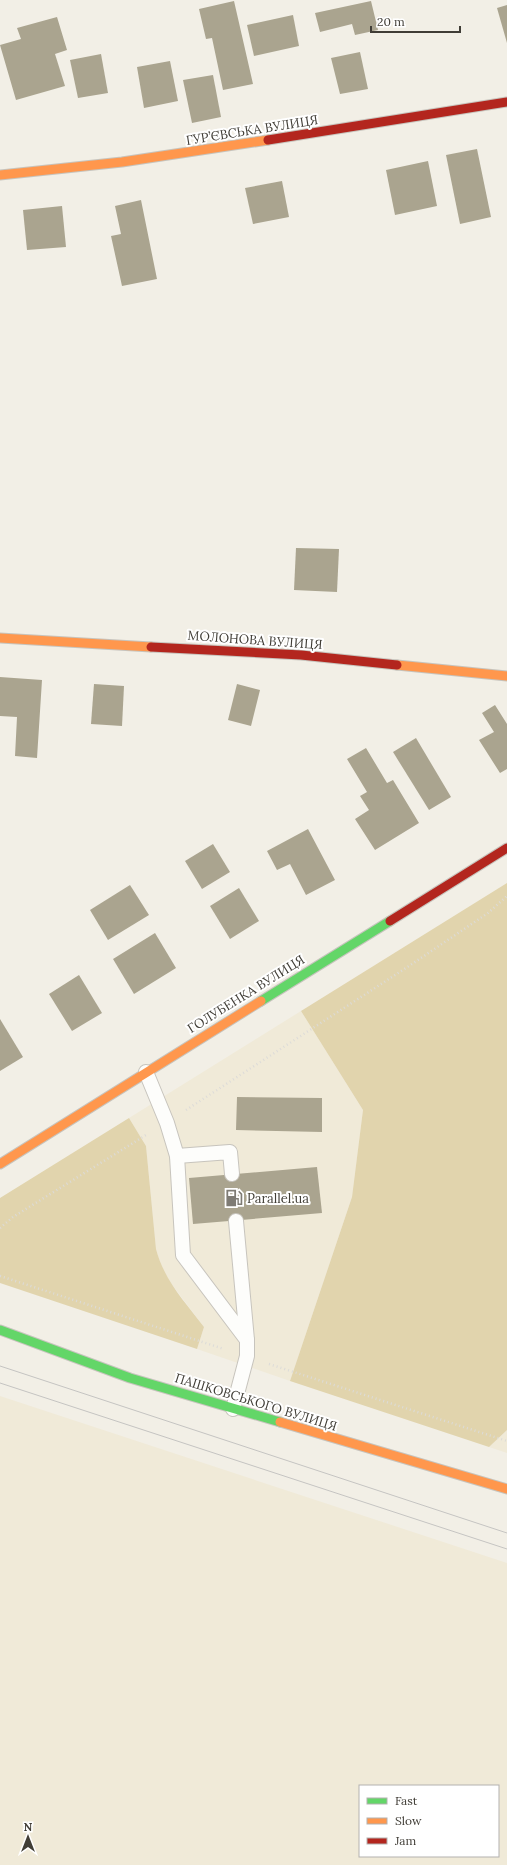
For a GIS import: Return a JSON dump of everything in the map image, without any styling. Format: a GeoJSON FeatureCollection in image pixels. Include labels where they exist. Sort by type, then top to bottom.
{"type":"FeatureCollection","features":[{"type":"Feature","properties":{"kind":"main road","name":"ГУР’ЄВСЬКА ВУЛИЦЯ"},"geometry":{"type":"LineString","coordinates":[[0,174],[122,162],[381,123],[507,102]]}},
{"type":"Feature","properties":{"kind":"main road","name":"МОЛОНОВА ВУЛИЦЯ"},"geometry":{"type":"LineString","coordinates":[[0,638],[301,654],[507,676]]}},
{"type":"Feature","properties":{"kind":"main road","name":"ГОЛУБЕНКА ВУЛИЦЯ"},"geometry":{"type":"LineString","coordinates":[[0,1164],[507,848]]}},
{"type":"Feature","properties":{"kind":"main road","name":"ПАШКОВСЬКОГО ВУЛИЦЯ"},"geometry":{"type":"LineString","coordinates":[[0,1330],[130,1378],[507,1489]]}},
{"type":"Feature","properties":{"kind":"lane"},"geometry":{"type":"LineString","coordinates":[[146,1072],[167,1123],[177,1156],[183,1255],[247,1340]]}},
{"type":"Feature","properties":{"kind":"lane"},"geometry":{"type":"LineString","coordinates":[[177,1156],[230,1152],[232,1174]]}},
{"type":"Feature","properties":{"kind":"lane"},"geometry":{"type":"LineString","coordinates":[[233,1408],[246,1356],[247,1340],[236,1220]]}},
{"type":"Feature","properties":{"kind":"path"},"geometry":{"type":"LineString","coordinates":[[0,1228],[13,1217],[167,1123],[409,966],[488,913],[507,896]]}},
{"type":"Feature","properties":{"kind":"path"},"geometry":{"type":"LineString","coordinates":[[0,1276],[507,1441]]}},
{"type":"Feature","properties":{"kind":"shaded area"},"geometry":{"type":"Polygon","coordinates":[[[507,883],[507,1430],[489,1447],[290,1381],[352,1197],[363,1110],[301,1011],[507,883]]]}},
{"type":"Feature","properties":{"kind":"shaded area"},"geometry":{"type":"Polygon","coordinates":[[[301,1011],[363,1110],[352,1197],[290,1381],[197,1349],[204,1327],[167,1278],[160,1264],[156,1249],[146,1146],[129,1118],[301,1011]]]}},
{"type":"Feature","properties":{"kind":"shaded area"},"geometry":{"type":"Polygon","coordinates":[[[129,1118],[146,1146],[156,1249],[164,1271],[170,1281],[204,1327],[197,1349],[0,1283],[0,1198],[129,1118]]]}},
{"type":"Feature","properties":{"kind":"shaded area"},"geometry":{"type":"Polygon","coordinates":[[[0,1396],[507,1563],[507,1865],[0,1865],[0,1396]]]}},
{"type":"Feature","properties":{"kind":"shaded area"},"geometry":{"type":"Polygon","coordinates":[[[507,1430],[507,1453],[489,1447],[507,1430]]]}},
{"type":"Feature","properties":{"kind":"building"},"geometry":{"type":"Polygon","coordinates":[[[234,1],[253,84],[223,90],[212,38],[206,39],[199,9],[234,1]]]}},
{"type":"Feature","properties":{"kind":"building"},"geometry":{"type":"Polygon","coordinates":[[[371,1],[378,30],[355,35],[352,24],[320,32],[315,13],[371,1]]]}},
{"type":"Feature","properties":{"kind":"building"},"geometry":{"type":"Polygon","coordinates":[[[507,5],[507,43],[497,8],[507,5]]]}},
{"type":"Feature","properties":{"kind":"building"},"geometry":{"type":"Polygon","coordinates":[[[293,15],[299,46],[254,56],[247,25],[293,15]]]}},
{"type":"Feature","properties":{"kind":"building"},"geometry":{"type":"Polygon","coordinates":[[[57,17],[67,50],[55,54],[65,86],[16,100],[0,45],[21,39],[17,28],[57,17]]]}},
{"type":"Feature","properties":{"kind":"building"},"geometry":{"type":"Polygon","coordinates":[[[360,52],[368,89],[340,94],[331,58],[360,52]]]}},
{"type":"Feature","properties":{"kind":"building"},"geometry":{"type":"Polygon","coordinates":[[[101,54],[108,93],[78,98],[70,60],[101,54]]]}},
{"type":"Feature","properties":{"kind":"building"},"geometry":{"type":"Polygon","coordinates":[[[170,61],[178,101],[144,108],[137,67],[170,61]]]}},
{"type":"Feature","properties":{"kind":"building"},"geometry":{"type":"Polygon","coordinates":[[[213,75],[221,117],[192,123],[183,80],[213,75]]]}},
{"type":"Feature","properties":{"kind":"building"},"geometry":{"type":"Polygon","coordinates":[[[477,149],[491,217],[460,224],[446,155],[477,149]]]}},
{"type":"Feature","properties":{"kind":"building"},"geometry":{"type":"Polygon","coordinates":[[[428,161],[437,206],[395,215],[386,170],[428,161]]]}},
{"type":"Feature","properties":{"kind":"building"},"geometry":{"type":"Polygon","coordinates":[[[282,181],[289,217],[253,224],[245,188],[282,181]]]}},
{"type":"Feature","properties":{"kind":"building"},"geometry":{"type":"Polygon","coordinates":[[[141,200],[157,279],[122,286],[111,236],[121,234],[115,206],[141,200]]]}},
{"type":"Feature","properties":{"kind":"building"},"geometry":{"type":"Polygon","coordinates":[[[62,206],[66,247],[27,250],[23,210],[62,206]]]}},
{"type":"Feature","properties":{"kind":"building"},"geometry":{"type":"Polygon","coordinates":[[[296,548],[339,549],[337,592],[294,590],[296,548]]]}},
{"type":"Feature","properties":{"kind":"building"},"geometry":{"type":"Polygon","coordinates":[[[0,677],[42,680],[37,758],[15,756],[17,717],[0,716],[0,677]]]}},
{"type":"Feature","properties":{"kind":"building"},"geometry":{"type":"Polygon","coordinates":[[[94,684],[124,686],[122,726],[91,724],[94,684]]]}},
{"type":"Feature","properties":{"kind":"building"},"geometry":{"type":"Polygon","coordinates":[[[237,684],[260,690],[251,726],[228,720],[237,684]]]}},
{"type":"Feature","properties":{"kind":"building"},"geometry":{"type":"Polygon","coordinates":[[[495,705],[507,724],[507,769],[500,773],[479,740],[494,732],[482,713],[495,705]]]}},
{"type":"Feature","properties":{"kind":"building"},"geometry":{"type":"Polygon","coordinates":[[[416,738],[451,797],[429,810],[393,752],[416,738]]]}},
{"type":"Feature","properties":{"kind":"building"},"geometry":{"type":"Polygon","coordinates":[[[366,748],[387,783],[393,780],[419,823],[375,850],[355,819],[369,810],[360,796],[367,792],[347,759],[366,748]]]}},
{"type":"Feature","properties":{"kind":"building"},"geometry":{"type":"Polygon","coordinates":[[[308,829],[335,880],[306,895],[290,864],[277,870],[267,851],[308,829]]]}},
{"type":"Feature","properties":{"kind":"building"},"geometry":{"type":"Polygon","coordinates":[[[213,844],[230,872],[202,889],[185,861],[213,844]]]}},
{"type":"Feature","properties":{"kind":"building"},"geometry":{"type":"Polygon","coordinates":[[[130,885],[149,915],[108,940],[90,910],[130,885]]]}},
{"type":"Feature","properties":{"kind":"building"},"geometry":{"type":"Polygon","coordinates":[[[239,888],[259,921],[230,939],[210,906],[239,888]]]}},
{"type":"Feature","properties":{"kind":"building"},"geometry":{"type":"Polygon","coordinates":[[[155,933],[176,968],[134,994],[113,959],[155,933]]]}},
{"type":"Feature","properties":{"kind":"building"},"geometry":{"type":"Polygon","coordinates":[[[79,975],[102,1013],[72,1031],[49,994],[79,975]]]}},
{"type":"Feature","properties":{"kind":"building"},"geometry":{"type":"Polygon","coordinates":[[[0,1019],[23,1057],[0,1071],[0,1019]]]}},
{"type":"Feature","properties":{"kind":"building"},"geometry":{"type":"Polygon","coordinates":[[[237,1097],[322,1098],[322,1132],[236,1130],[237,1097]]]}},
{"type":"Feature","properties":{"kind":"building"},"geometry":{"type":"Polygon","coordinates":[[[317,1167],[322,1213],[193,1224],[189,1178],[317,1167]]]}},
{"type":"Feature","properties":{"kind":"tram line"},"geometry":{"type":"LineString","coordinates":[[0,1366],[507,1533]]}},
{"type":"Feature","properties":{"kind":"tram line"},"geometry":{"type":"LineString","coordinates":[[0,1383],[507,1549]]}},
{"type":"Feature","properties":{"kind":"traffic: fast"},"geometry":{"type":"LineString","coordinates":[[261,1001],[390,921]]}},
{"type":"Feature","properties":{"kind":"traffic: fast"},"geometry":{"type":"LineString","coordinates":[[0,1330],[130,1378],[280,1422]]}},
{"type":"Feature","properties":{"kind":"traffic: slow"},"geometry":{"type":"LineString","coordinates":[[0,175],[122,162],[268,140]]}},
{"type":"Feature","properties":{"kind":"traffic: slow"},"geometry":{"type":"LineString","coordinates":[[0,638],[151,647]]}},
{"type":"Feature","properties":{"kind":"traffic: slow"},"geometry":{"type":"LineString","coordinates":[[397,665],[507,676]]}},
{"type":"Feature","properties":{"kind":"traffic: slow"},"geometry":{"type":"LineString","coordinates":[[0,1164],[261,1001]]}},
{"type":"Feature","properties":{"kind":"traffic: slow"},"geometry":{"type":"LineString","coordinates":[[280,1422],[507,1489]]}},
{"type":"Feature","properties":{"kind":"traffic: jam"},"geometry":{"type":"LineString","coordinates":[[268,140],[507,102]]}},
{"type":"Feature","properties":{"kind":"traffic: jam"},"geometry":{"type":"LineString","coordinates":[[151,647],[301,655],[397,665]]}},
{"type":"Feature","properties":{"kind":"traffic: jam"},"geometry":{"type":"LineString","coordinates":[[390,921],[507,848]]}},
{"type":"Feature","properties":{"kind":"place","name":"Parallel.ua"},"geometry":{"type":"Point","coordinates":[234,1198]}}]}
